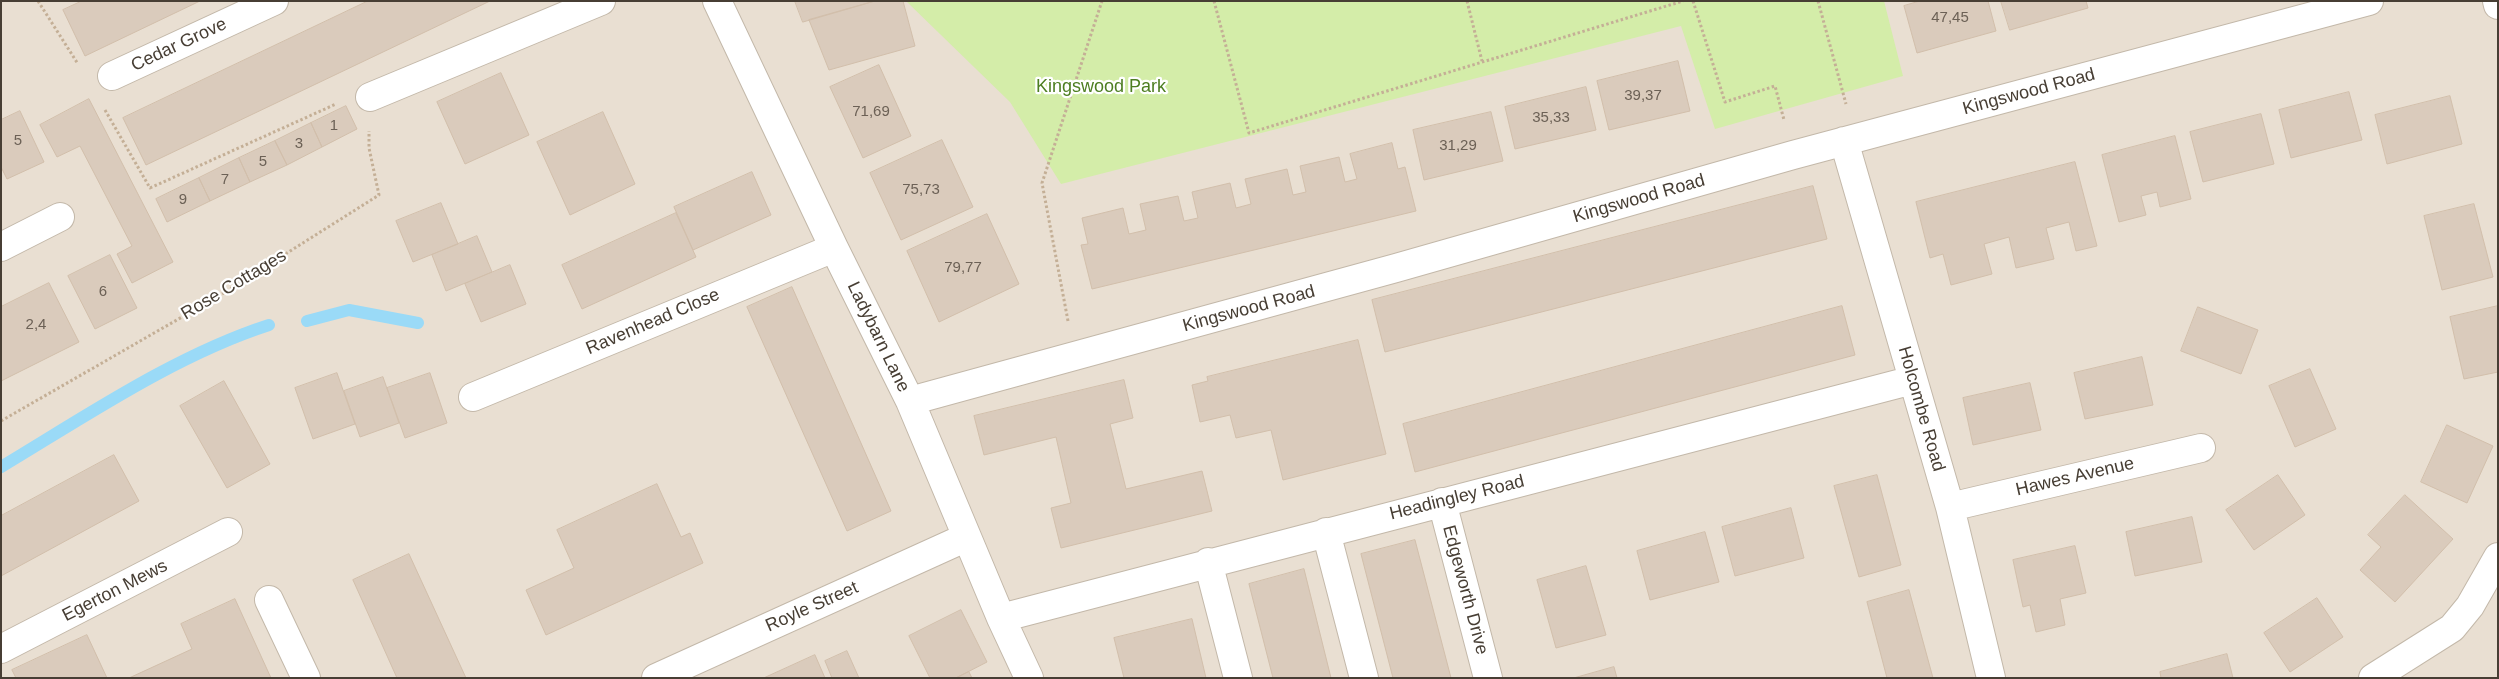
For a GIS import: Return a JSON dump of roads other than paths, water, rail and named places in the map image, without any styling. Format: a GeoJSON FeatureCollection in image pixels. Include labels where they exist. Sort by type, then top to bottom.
{"type":"FeatureCollection","features":[{"type":"Feature","properties":{"kind":"street","name":"Cedar Grove"},"geometry":{"type":"LineString","coordinates":[[112,76],[274,1]]}},
{"type":"Feature","properties":{"kind":"street"},"geometry":{"type":"LineString","coordinates":[[370,98],[601,1]]}},
{"type":"Feature","properties":{"kind":"street","name":"Ladybarn Lane"},"geometry":{"type":"LineString","coordinates":[[717,1],[834,248],[910,402],[1001,618],[1029,678]]}},
{"type":"Feature","properties":{"kind":"street","name":"Kingswood Road"},"geometry":{"type":"LineString","coordinates":[[910,402],[1396,268],[1793,155],[2369,1]]}},
{"type":"Feature","properties":{"kind":"street"},"geometry":{"type":"LineString","coordinates":[[2497,1],[2498,6]]}},
{"type":"Feature","properties":{"kind":"street","name":"Holcombe Road"},"geometry":{"type":"LineString","coordinates":[[1850,140],[1913,380],[1950,507],[1991,678]]}},
{"type":"Feature","properties":{"kind":"street"},"geometry":{"type":"LineString","coordinates":[[1,248],[60,217]]}},
{"type":"Feature","properties":{"kind":"street","name":"Ravenhead Close"},"geometry":{"type":"LineString","coordinates":[[473,397],[834,248]]}},
{"type":"Feature","properties":{"kind":"street","name":"Headingley Road"},"geometry":{"type":"LineString","coordinates":[[1001,618],[1208,562],[1913,380]]}},
{"type":"Feature","properties":{"kind":"street","name":"Hawes Avenue"},"geometry":{"type":"LineString","coordinates":[[1950,507],[2201,448]]}},
{"type":"Feature","properties":{"kind":"street","name":"Edgeworth Drive"},"geometry":{"type":"LineString","coordinates":[[1442,502],[1488,678]]}},
{"type":"Feature","properties":{"kind":"street","name":"Egerton Mews"},"geometry":{"type":"LineString","coordinates":[[1,649],[228,532]]}},
{"type":"Feature","properties":{"kind":"street"},"geometry":{"type":"LineString","coordinates":[[1326,532],[1364,678]]}},
{"type":"Feature","properties":{"kind":"street","name":"Royle Street"},"geometry":{"type":"LineString","coordinates":[[656,678],[967,537]]}},
{"type":"Feature","properties":{"kind":"street"},"geometry":{"type":"LineString","coordinates":[[2373,678],[2452,628],[2475,598],[2498,557]]}},
{"type":"Feature","properties":{"kind":"street"},"geometry":{"type":"LineString","coordinates":[[1208,562],[1238,678]]}},
{"type":"Feature","properties":{"kind":"street"},"geometry":{"type":"LineString","coordinates":[[269,600],[306,678]]}},
{"type":"Feature","properties":{"kind":"waterway"},"geometry":{"type":"LineString","coordinates":[[307,321],[349,310],[418,323]]}},
{"type":"Feature","properties":{"kind":"waterway"},"geometry":{"type":"LineString","coordinates":[[1,467],[132,388],[200,353],[269,325]]}},
{"type":"Feature","properties":{"kind":"park label","name":"Kingswood Park"},"geometry":{"type":"Point","coordinates":[1101,87]}}]}
